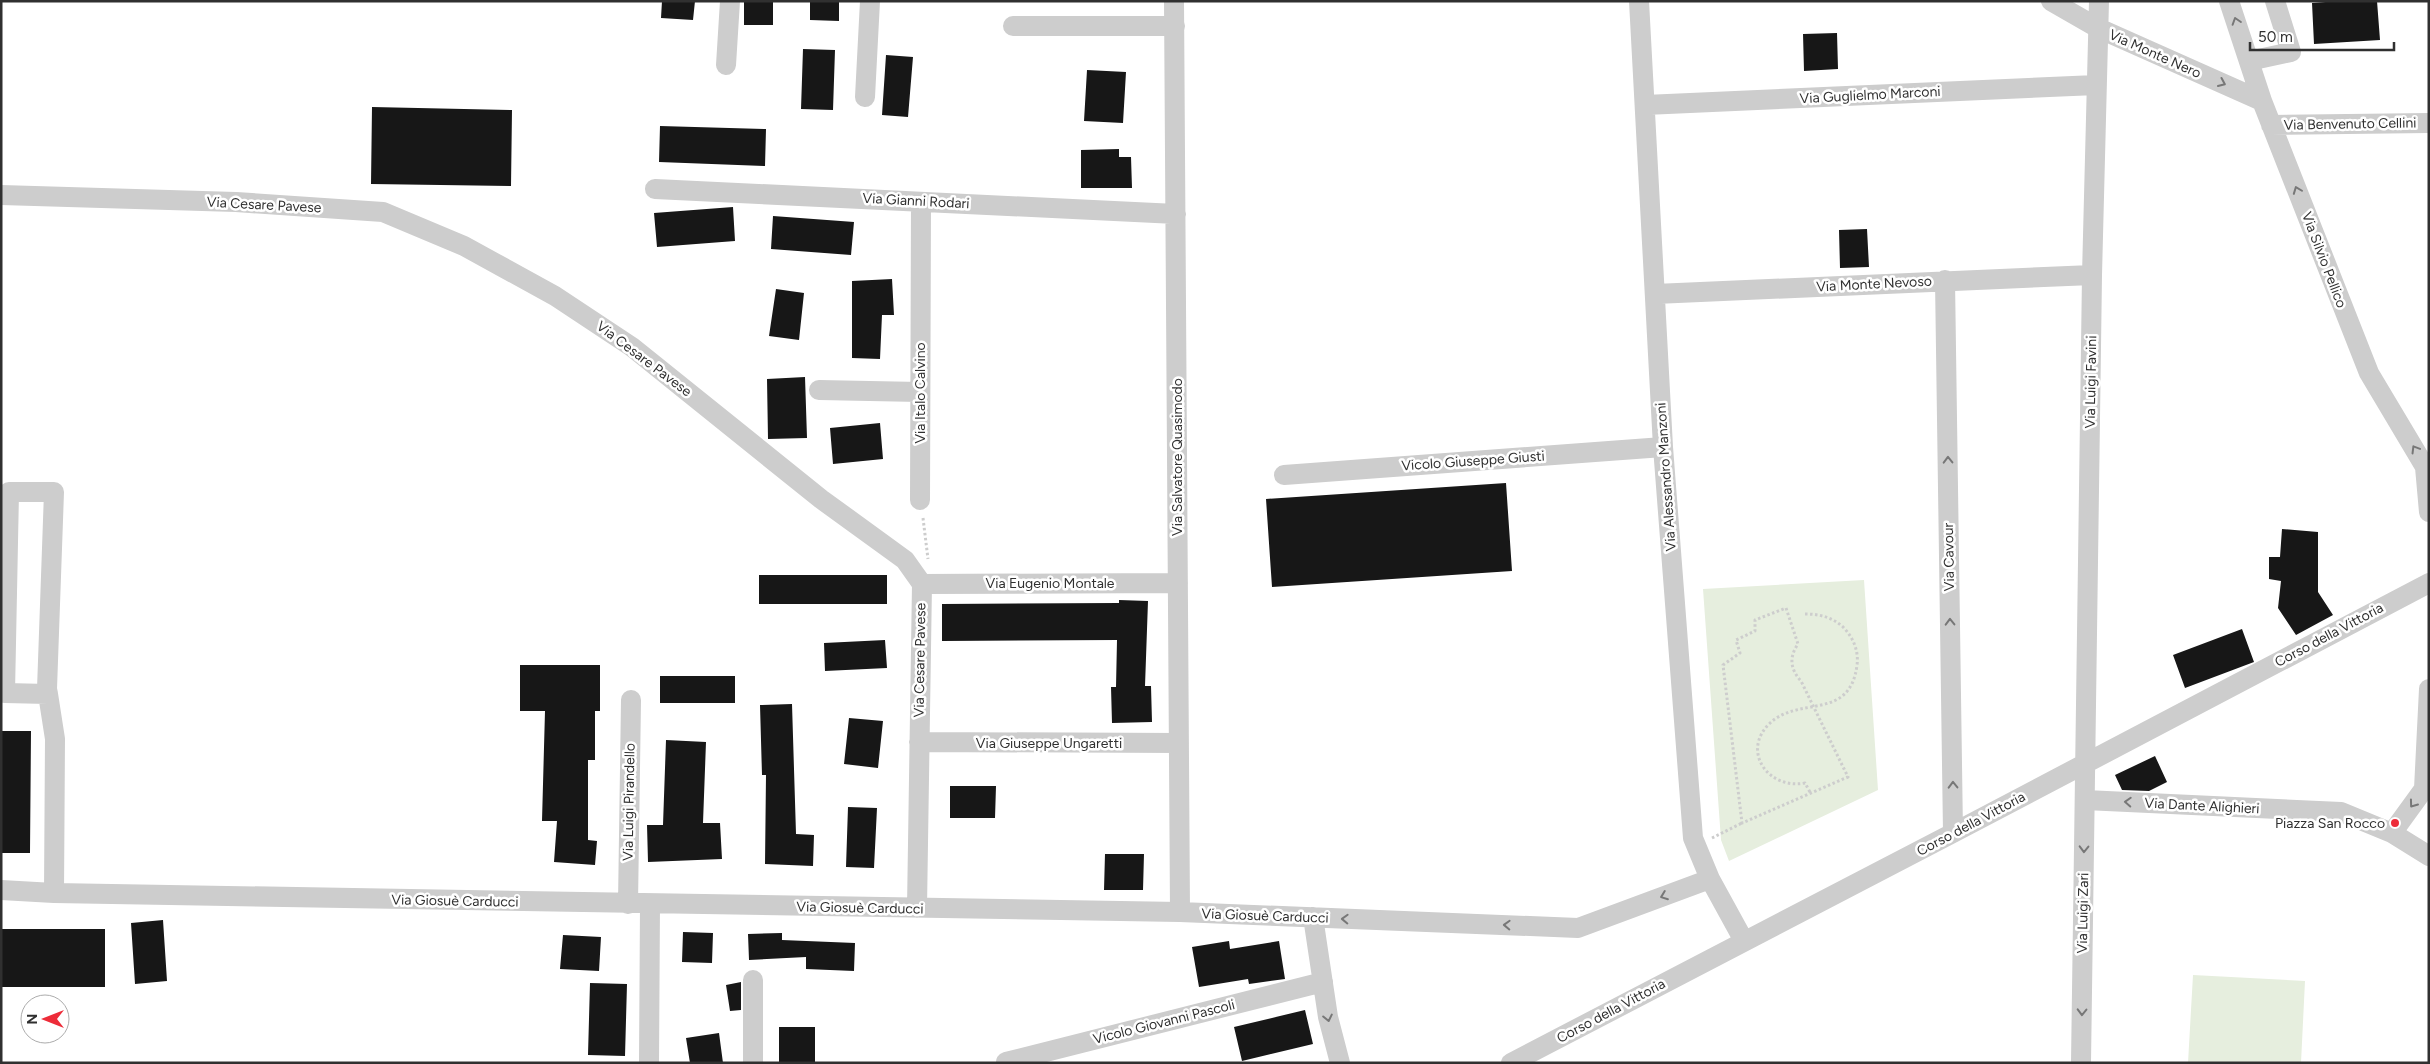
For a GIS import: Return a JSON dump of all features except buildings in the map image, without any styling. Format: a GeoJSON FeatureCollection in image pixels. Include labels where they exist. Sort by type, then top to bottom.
{"type":"FeatureCollection","features":[{"type":"Feature","properties":{"kind":"street"},"geometry":{"type":"LineString","coordinates":[[726,65],[730,1]]}},
{"type":"Feature","properties":{"kind":"street"},"geometry":{"type":"LineString","coordinates":[[865,98],[870,1]]}},
{"type":"Feature","properties":{"kind":"street","name":"Via Salvatore Quasimodo"},"geometry":{"type":"LineString","coordinates":[[1174,1],[1180,912]]}},
{"type":"Feature","properties":{"kind":"street","name":"Via Alessandro Manzoni"},"geometry":{"type":"LineString","coordinates":[[1639,1],[1663,447],[1693,838],[1710,878],[1744,941]]}},
{"type":"Feature","properties":{"kind":"street","name":"Via Monte Nero"},"geometry":{"type":"LineString","coordinates":[[2051,1],[2098,28],[2262,101]]}},
{"type":"Feature","properties":{"kind":"street","name":"Via Luigi Favini"},"geometry":{"type":"LineString","coordinates":[[2085,764],[2092,275],[2099,1]]}},
{"type":"Feature","properties":{"kind":"street","name":"Via Silvio Pellico"},"geometry":{"type":"LineString","coordinates":[[2229,1],[2271,125],[2369,373],[2425,467],[2429,512]]}},
{"type":"Feature","properties":{"kind":"street"},"geometry":{"type":"LineString","coordinates":[[2249,60],[2291,52],[2275,1]]}},
{"type":"Feature","properties":{"kind":"street"},"geometry":{"type":"LineString","coordinates":[[1013,26],[1175,26]]}},
{"type":"Feature","properties":{"kind":"street","name":"Via Guglielmo Marconi"},"geometry":{"type":"LineString","coordinates":[[1645,105],[2096,85]]}},
{"type":"Feature","properties":{"kind":"street","name":"Via Benvenuto Cellini"},"geometry":{"type":"LineString","coordinates":[[2271,125],[2429,123]]}},
{"type":"Feature","properties":{"kind":"street","name":"Via Gianni Rodari"},"geometry":{"type":"LineString","coordinates":[[655,189],[1176,214]]}},
{"type":"Feature","properties":{"kind":"street","name":"Via Cesare Pavese"},"geometry":{"type":"LineString","coordinates":[[1,196],[236,202],[384,212],[464,246],[555,296],[632,348],[821,499],[904,560],[922,584],[917,908]]}},
{"type":"Feature","properties":{"kind":"street","name":"Via Italo Calvino"},"geometry":{"type":"LineString","coordinates":[[920,500],[921,202]]}},
{"type":"Feature","properties":{"kind":"street","name":"Via Monte Nevoso"},"geometry":{"type":"LineString","coordinates":[[1655,294],[2092,275]]}},
{"type":"Feature","properties":{"kind":"street","name":"Via Cavour"},"geometry":{"type":"LineString","coordinates":[[1945,280],[1953,834]]}},
{"type":"Feature","properties":{"kind":"street"},"geometry":{"type":"LineString","coordinates":[[819,390],[920,392]]}},
{"type":"Feature","properties":{"kind":"street","name":"Vicolo Giuseppe Giusti"},"geometry":{"type":"LineString","coordinates":[[1284,475],[1663,447]]}},
{"type":"Feature","properties":{"kind":"street"},"geometry":{"type":"LineString","coordinates":[[48,694],[4,693],[9,492],[54,492],[48,694],[55,739],[54,893]]}},
{"type":"Feature","properties":{"kind":"street","name":"Via Eugenio Montale"},"geometry":{"type":"LineString","coordinates":[[922,584],[1178,583]]}},
{"type":"Feature","properties":{"kind":"street","name":"Corso della Vittoria"},"geometry":{"type":"LineString","coordinates":[[1511,1063],[1953,834],[2429,583]]}},
{"type":"Feature","properties":{"kind":"street"},"geometry":{"type":"LineString","coordinates":[[2392,833],[2424,789],[2429,689]]}},
{"type":"Feature","properties":{"kind":"street","name":"Via Luigi Pirandello"},"geometry":{"type":"LineString","coordinates":[[628,904],[630,700]]}},
{"type":"Feature","properties":{"kind":"street","name":"Via Giuseppe Ungaretti"},"geometry":{"type":"LineString","coordinates":[[919,742],[1179,743]]}},
{"type":"Feature","properties":{"kind":"street","name":"Via Luigi Zari"},"geometry":{"type":"LineString","coordinates":[[2081,1063],[2085,764]]}},
{"type":"Feature","properties":{"kind":"street","name":"Via Dante Alighieri"},"geometry":{"type":"LineString","coordinates":[[2085,800],[2341,812],[2392,833],[2429,856]]}},
{"type":"Feature","properties":{"kind":"street","name":"Via Giosuè Carducci"},"geometry":{"type":"LineString","coordinates":[[1,890],[54,893],[628,904],[1180,912],[1578,928],[1710,878]]}},
{"type":"Feature","properties":{"kind":"street"},"geometry":{"type":"LineString","coordinates":[[649,1063],[650,904]]}},
{"type":"Feature","properties":{"kind":"street"},"geometry":{"type":"LineString","coordinates":[[1313,918],[1328,1017],[1340,1063]]}},
{"type":"Feature","properties":{"kind":"street"},"geometry":{"type":"LineString","coordinates":[[753,980],[753,1063]]}},
{"type":"Feature","properties":{"kind":"street","name":"Vicolo Giovanni Pascoli"},"geometry":{"type":"LineString","coordinates":[[1006,1062],[1323,982]]}},
{"type":"Feature","properties":{"kind":"path"},"geometry":{"type":"LineString","coordinates":[[920,500],[929,557],[922,584]]}},
{"type":"Feature","properties":{"kind":"path"},"geometry":{"type":"LineString","coordinates":[[1696,846],[1742,823],[1848,777],[1792,668],[1792,655],[1798,644],[1786,608],[1755,620],[1755,631],[1736,640],[1740,653],[1723,665],[1742,823]]}},
{"type":"Feature","properties":{"kind":"path"},"geometry":{"type":"LineString","coordinates":[[1804,614],[1824,616],[1842,625],[1853,641],[1858,661],[1853,681],[1841,698],[1832,703],[1779,717],[1765,728],[1759,746],[1762,765],[1768,773],[1785,784],[1805,783],[1811,794]]}},
{"type":"Feature","properties":{"kind":"green space"},"geometry":{"type":"Polygon","coordinates":[[[1864,580],[1878,790],[1729,861],[1721,840],[1703,589],[1864,580]]]}},
{"type":"Feature","properties":{"kind":"green space"},"geometry":{"type":"Polygon","coordinates":[[[2193,975],[2305,981],[2301,1063],[2188,1063],[2193,975]]]}},
{"type":"Feature","properties":{"kind":"place","name":"Piazza San Rocco"},"geometry":{"type":"Point","coordinates":[2395,823]}}]}
